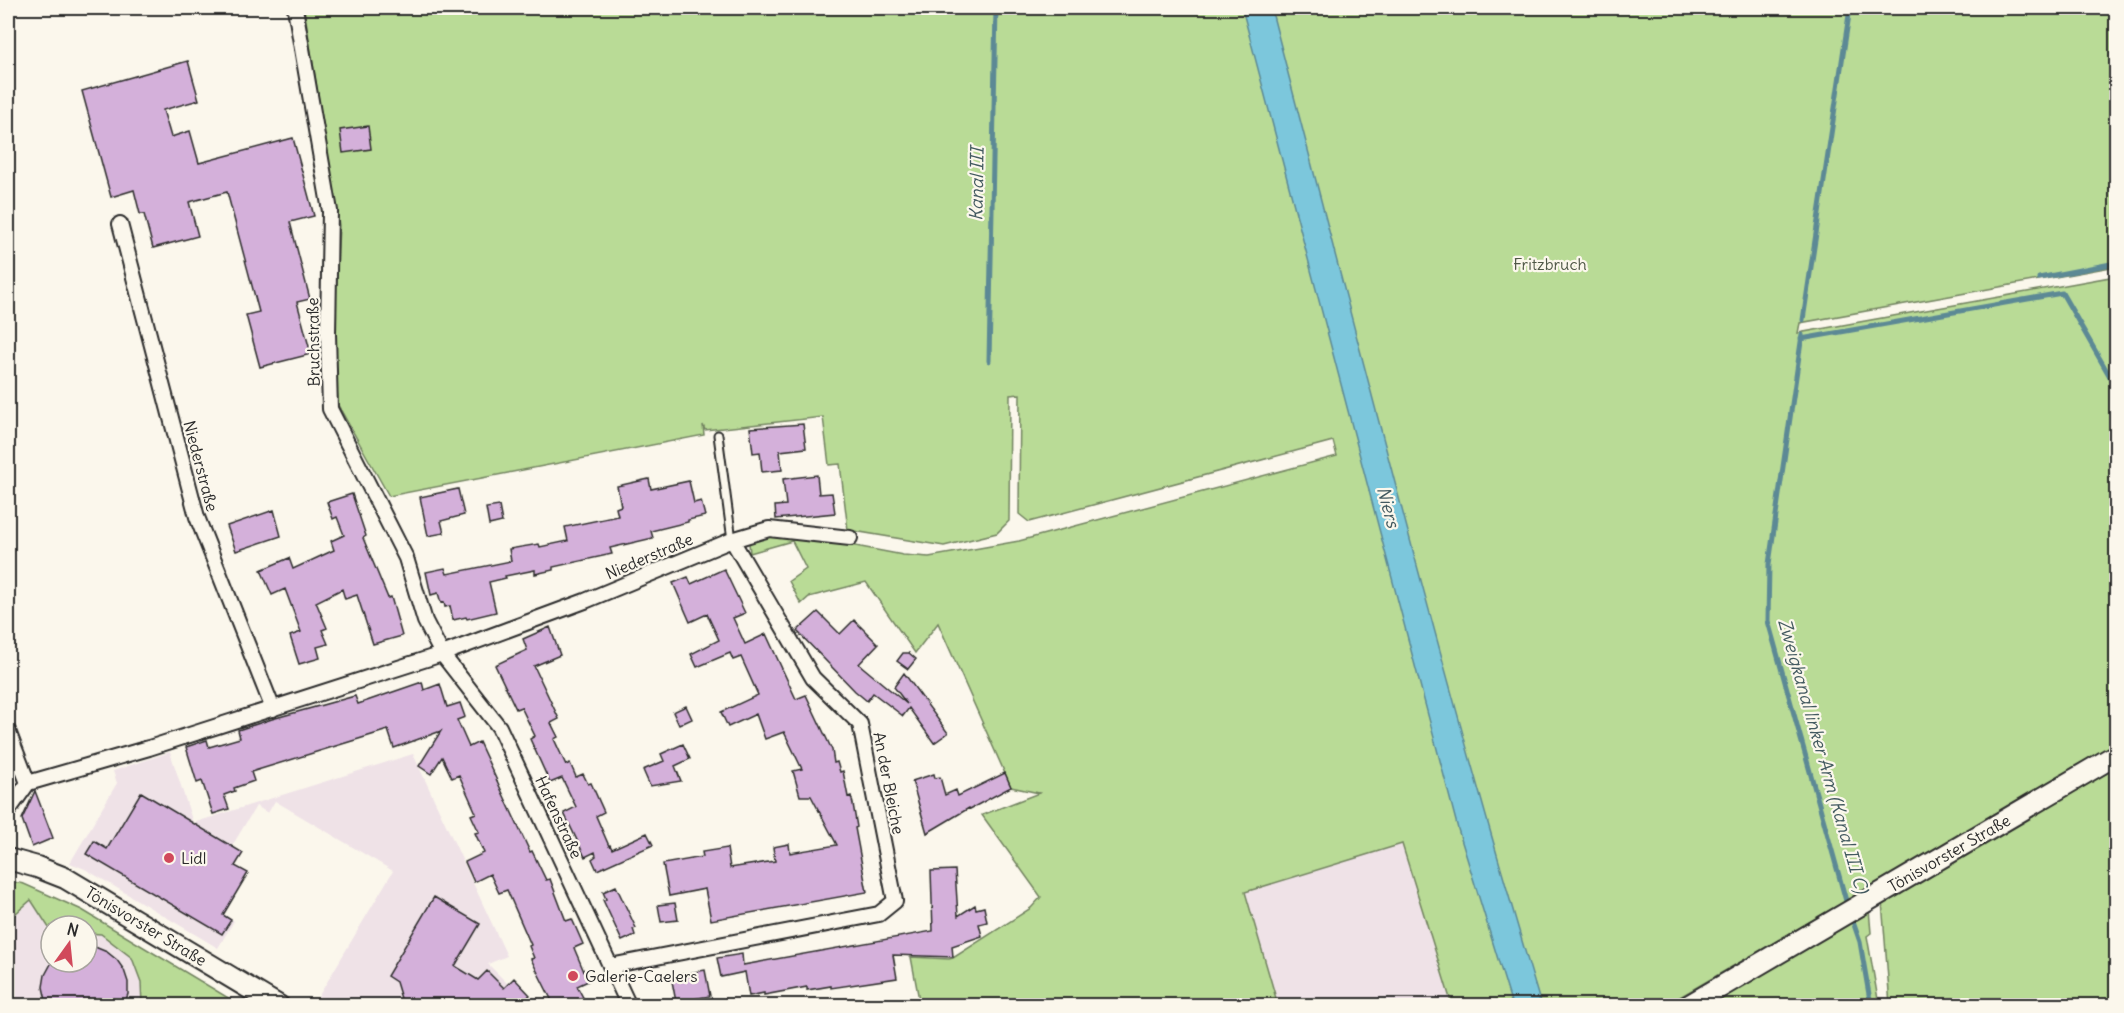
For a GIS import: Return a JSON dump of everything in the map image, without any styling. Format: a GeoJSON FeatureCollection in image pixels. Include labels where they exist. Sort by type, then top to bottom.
{"type":"FeatureCollection","features":[{"type":"Feature","properties":{"kind":"main road","name":"Tönisvorster Straße"},"geometry":{"type":"LineString","coordinates":[[1688,1005],[2116,755]]}},
{"type":"Feature","properties":{"kind":"main road","name":"Tönisvorster Straße"},"geometry":{"type":"LineString","coordinates":[[8,859],[66,878],[279,1005]]}},
{"type":"Feature","properties":{"kind":"street","name":"Bruchstraße"},"geometry":{"type":"LineString","coordinates":[[296,8],[330,211],[328,334],[330,409],[406,558],[425,621],[442,654]]}},
{"type":"Feature","properties":{"kind":"street","name":"Niederstraße"},"geometry":{"type":"LineString","coordinates":[[120,224],[197,517],[273,708]]}},
{"type":"Feature","properties":{"kind":"street"},"geometry":{"type":"LineString","coordinates":[[732,540],[769,529],[850,538]]}},
{"type":"Feature","properties":{"kind":"street","name":"Niederstraße"},"geometry":{"type":"LineString","coordinates":[[28,783],[149,748],[442,654],[585,601],[732,540]]}},
{"type":"Feature","properties":{"kind":"street","name":"An der Bleiche"},"geometry":{"type":"LineString","coordinates":[[610,966],[879,914],[895,901],[860,724],[813,678],[732,540]]}},
{"type":"Feature","properties":{"kind":"street","name":"Hafenstraße"},"geometry":{"type":"LineString","coordinates":[[442,654],[499,727],[629,1005]]}},
{"type":"Feature","properties":{"kind":"street"},"geometry":{"type":"LineString","coordinates":[[8,731],[28,783],[8,811]]}},
{"type":"Feature","properties":{"kind":"lane"},"geometry":{"type":"LineString","coordinates":[[718,435],[732,540]]}},
{"type":"Feature","properties":{"kind":"shaded area"},"geometry":{"type":"Polygon","coordinates":[[[8,744],[19,772],[8,778],[8,744]]]}},
{"type":"Feature","properties":{"kind":"shaded area"},"geometry":{"type":"Polygon","coordinates":[[[170,752],[193,823],[413,754],[507,956],[488,964],[529,1005],[314,1004],[393,871],[275,801],[268,813],[256,806],[232,846],[243,853],[236,866],[248,873],[224,914],[234,921],[218,948],[85,869],[70,863],[117,783],[113,771],[170,752]]]}},
{"type":"Feature","properties":{"kind":"shaded area"},"geometry":{"type":"Polygon","coordinates":[[[1403,844],[1452,1005],[1278,1005],[1245,892],[1403,844]]]}},
{"type":"Feature","properties":{"kind":"shaded area"},"geometry":{"type":"Polygon","coordinates":[[[31,900],[40,914],[39,974],[99,974],[99,934],[101,934],[132,958],[141,982],[142,1005],[8,1005],[8,920],[31,900]]]}},
{"type":"Feature","properties":{"kind":"green space","name":"Fritzbruch"},"geometry":{"type":"Polygon","coordinates":[[[304,8],[2116,8],[2116,266],[1800,323],[1798,333],[2116,276],[2116,746],[1852,898],[1858,914],[1869,909],[1871,933],[1867,936],[1879,1005],[1704,1005],[1843,923],[1837,906],[1666,1005],[1452,1005],[1402,844],[1245,892],[1278,1005],[920,1005],[911,957],[953,958],[1031,908],[1041,897],[982,815],[1039,793],[1011,787],[938,623],[915,653],[866,582],[809,597],[801,604],[789,581],[806,569],[792,541],[750,553],[749,543],[756,537],[792,534],[903,555],[929,557],[1019,541],[1337,456],[1333,441],[1029,522],[1019,514],[1020,394],[1010,395],[1009,521],[997,533],[944,546],[848,530],[840,464],[829,465],[823,417],[705,430],[703,425],[704,435],[389,496],[338,405],[334,333],[339,225],[304,8]]]}},
{"type":"Feature","properties":{"kind":"green space"},"geometry":{"type":"Polygon","coordinates":[[[2116,768],[2116,1005],[1890,1005],[1882,901],[2116,768]]]}},
{"type":"Feature","properties":{"kind":"green space"},"geometry":{"type":"Polygon","coordinates":[[[8,881],[24,884],[89,914],[40,914],[31,900],[8,920],[8,881]]]}},
{"type":"Feature","properties":{"kind":"green space"},"geometry":{"type":"Polygon","coordinates":[[[99,920],[240,1005],[142,1005],[141,982],[132,958],[99,934],[99,920]]]}},
{"type":"Feature","properties":{"kind":"water","name":"Niers"},"geometry":{"type":"Polygon","coordinates":[[[1242,8],[1271,8],[1435,632],[1541,1005],[1512,1005],[1458,829],[1242,8]]]}},
{"type":"Feature","properties":{"kind":"building"},"geometry":{"type":"Polygon","coordinates":[[[188,61],[199,100],[163,110],[171,137],[190,131],[199,163],[293,138],[314,216],[290,222],[310,299],[297,302],[311,354],[260,367],[246,315],[259,312],[227,192],[189,202],[198,236],[153,248],[144,214],[140,214],[134,190],[111,197],[82,91],[188,61]]]}},
{"type":"Feature","properties":{"kind":"building"},"geometry":{"type":"Polygon","coordinates":[[[368,126],[371,149],[343,153],[340,130],[368,126]]]}},
{"type":"Feature","properties":{"kind":"building"},"geometry":{"type":"Polygon","coordinates":[[[803,424],[806,448],[780,451],[782,470],[762,472],[760,452],[753,453],[750,428],[803,424]]]}},
{"type":"Feature","properties":{"kind":"building"},"geometry":{"type":"Polygon","coordinates":[[[817,475],[819,494],[832,493],[835,513],[776,519],[775,506],[786,505],[783,479],[817,475]]]}},
{"type":"Feature","properties":{"kind":"building"},"geometry":{"type":"Polygon","coordinates":[[[649,479],[651,489],[689,481],[694,503],[701,501],[705,516],[651,531],[653,538],[610,548],[612,554],[553,567],[553,570],[535,574],[535,570],[489,582],[496,612],[453,620],[450,606],[445,607],[444,602],[441,603],[438,593],[431,595],[426,572],[445,568],[447,574],[511,561],[509,549],[539,544],[540,547],[568,541],[565,527],[618,516],[616,508],[621,506],[617,486],[649,479]]]}},
{"type":"Feature","properties":{"kind":"building"},"geometry":{"type":"Polygon","coordinates":[[[458,489],[464,515],[441,521],[444,533],[428,536],[420,497],[458,489]]]}},
{"type":"Feature","properties":{"kind":"building"},"geometry":{"type":"Polygon","coordinates":[[[352,494],[366,536],[363,538],[388,598],[391,597],[402,636],[373,644],[357,595],[345,599],[342,589],[316,602],[327,628],[322,630],[328,644],[317,647],[320,658],[299,664],[290,636],[301,632],[285,589],[272,595],[261,570],[289,558],[293,569],[334,550],[331,541],[344,535],[337,517],[333,519],[327,502],[352,494]]]}},
{"type":"Feature","properties":{"kind":"building"},"geometry":{"type":"Polygon","coordinates":[[[499,506],[502,522],[489,525],[486,508],[499,506]]]}},
{"type":"Feature","properties":{"kind":"building"},"geometry":{"type":"Polygon","coordinates":[[[274,510],[281,536],[236,551],[227,526],[274,510]]]}},
{"type":"Feature","properties":{"kind":"building"},"geometry":{"type":"Polygon","coordinates":[[[724,569],[745,613],[733,618],[745,644],[766,634],[796,699],[806,695],[832,750],[834,763],[837,762],[840,772],[843,771],[848,797],[851,796],[853,804],[867,892],[711,920],[705,889],[669,896],[663,864],[703,857],[702,852],[727,848],[730,868],[775,861],[773,847],[789,844],[790,853],[837,845],[811,796],[800,796],[793,771],[802,769],[784,732],[765,739],[756,714],[728,727],[721,712],[758,695],[741,657],[733,660],[730,653],[697,667],[691,654],[719,640],[707,614],[690,622],[673,583],[688,577],[691,584],[724,569]]]}},
{"type":"Feature","properties":{"kind":"building"},"geometry":{"type":"Polygon","coordinates":[[[818,612],[840,634],[854,620],[878,644],[859,664],[907,704],[894,687],[904,673],[948,733],[934,743],[909,708],[903,716],[873,693],[867,701],[855,691],[797,631],[818,612]]]}},
{"type":"Feature","properties":{"kind":"building"},"geometry":{"type":"Polygon","coordinates":[[[550,627],[560,655],[534,666],[559,719],[551,723],[558,737],[554,739],[566,765],[570,763],[576,777],[583,774],[588,784],[591,783],[604,812],[596,816],[612,849],[647,833],[653,845],[597,870],[592,859],[596,856],[595,852],[585,857],[564,813],[576,807],[562,778],[550,783],[530,739],[535,736],[521,707],[516,709],[495,665],[527,650],[523,639],[550,627]]]}},
{"type":"Feature","properties":{"kind":"building"},"geometry":{"type":"Polygon","coordinates":[[[903,653],[909,653],[916,659],[908,669],[897,661],[903,653]]]}},
{"type":"Feature","properties":{"kind":"building"},"geometry":{"type":"Polygon","coordinates":[[[422,682],[424,690],[440,684],[447,707],[460,703],[465,717],[457,720],[469,747],[479,742],[530,852],[532,851],[546,880],[550,879],[566,921],[572,919],[583,944],[574,948],[588,981],[577,986],[587,1005],[554,1005],[531,959],[534,958],[529,946],[531,945],[507,890],[499,893],[490,874],[474,882],[465,862],[484,853],[475,833],[479,832],[471,815],[476,813],[459,775],[452,778],[442,757],[431,774],[419,766],[441,731],[394,748],[388,730],[251,772],[254,781],[234,788],[235,791],[224,795],[229,809],[213,814],[202,781],[197,783],[186,747],[207,740],[209,747],[240,738],[238,730],[272,719],[355,696],[358,704],[422,682]]]}},
{"type":"Feature","properties":{"kind":"building"},"geometry":{"type":"Polygon","coordinates":[[[686,706],[692,719],[679,725],[673,712],[686,706]]]}},
{"type":"Feature","properties":{"kind":"building"},"geometry":{"type":"Polygon","coordinates":[[[683,744],[690,759],[675,766],[681,781],[650,786],[643,770],[664,761],[661,754],[683,744]]]}},
{"type":"Feature","properties":{"kind":"building"},"geometry":{"type":"Polygon","coordinates":[[[1005,773],[1011,787],[927,833],[912,781],[934,774],[935,778],[940,777],[945,795],[956,790],[958,796],[1005,773]]]}},
{"type":"Feature","properties":{"kind":"building"},"geometry":{"type":"Polygon","coordinates":[[[35,791],[53,838],[32,847],[22,819],[35,791]]]}},
{"type":"Feature","properties":{"kind":"building"},"geometry":{"type":"Polygon","coordinates":[[[141,792],[243,853],[235,866],[248,873],[223,915],[231,920],[222,934],[86,854],[94,841],[107,849],[141,792]]]}},
{"type":"Feature","properties":{"kind":"building"},"geometry":{"type":"Polygon","coordinates":[[[955,870],[958,916],[975,905],[976,909],[984,907],[987,922],[979,924],[982,936],[952,946],[953,957],[893,955],[897,978],[831,988],[831,986],[807,990],[807,987],[764,995],[764,993],[749,996],[745,972],[721,977],[717,958],[742,954],[743,965],[933,931],[931,871],[955,870]]]}},
{"type":"Feature","properties":{"kind":"building"},"geometry":{"type":"Polygon","coordinates":[[[616,886],[636,928],[633,929],[635,935],[622,941],[603,900],[606,899],[603,892],[616,886]]]}},
{"type":"Feature","properties":{"kind":"building"},"geometry":{"type":"Polygon","coordinates":[[[434,897],[480,924],[455,966],[478,980],[487,971],[504,988],[514,978],[530,995],[519,1005],[403,1005],[396,982],[387,976],[434,897]]]}},
{"type":"Feature","properties":{"kind":"building"},"geometry":{"type":"Polygon","coordinates":[[[675,903],[678,920],[661,922],[658,905],[675,903]]]}},
{"type":"Feature","properties":{"kind":"building"},"geometry":{"type":"Polygon","coordinates":[[[99,949],[117,960],[124,970],[128,982],[128,994],[124,1005],[47,1005],[43,987],[45,975],[99,974],[99,949]]]}},
{"type":"Feature","properties":{"kind":"building"},"geometry":{"type":"Polygon","coordinates":[[[705,970],[710,996],[676,1002],[671,976],[705,970]]]}},
{"type":"Feature","properties":{"kind":"waterway","name":"Kanal III"},"geometry":{"type":"LineString","coordinates":[[989,361],[996,8]]}},
{"type":"Feature","properties":{"kind":"waterway","name":"Zweigkanal linker Arm (Kanal III C)"},"geometry":{"type":"LineString","coordinates":[[1803,320],[1850,8]]}},
{"type":"Feature","properties":{"kind":"waterway"},"geometry":{"type":"LineString","coordinates":[[2039,278],[2116,263]]}},
{"type":"Feature","properties":{"kind":"waterway"},"geometry":{"type":"LineString","coordinates":[[1801,339],[2062,293],[2116,387]]}},
{"type":"Feature","properties":{"kind":"waterway","name":"Zweigkanal linker Arm (Kanal III C)"},"geometry":{"type":"LineString","coordinates":[[1802,335],[1769,564],[1768,621],[1848,908]]}},
{"type":"Feature","properties":{"kind":"waterway","name":"Zweigkanal linker Arm (Kanal III C)"},"geometry":{"type":"LineString","coordinates":[[1851,916],[1860,942],[1871,1006]]}},
{"type":"Feature","properties":{"kind":"place","name":"Lidl"},"geometry":{"type":"Point","coordinates":[169,858]}},
{"type":"Feature","properties":{"kind":"place","name":"Galerie-Caelers"},"geometry":{"type":"Point","coordinates":[573,976]}}]}
